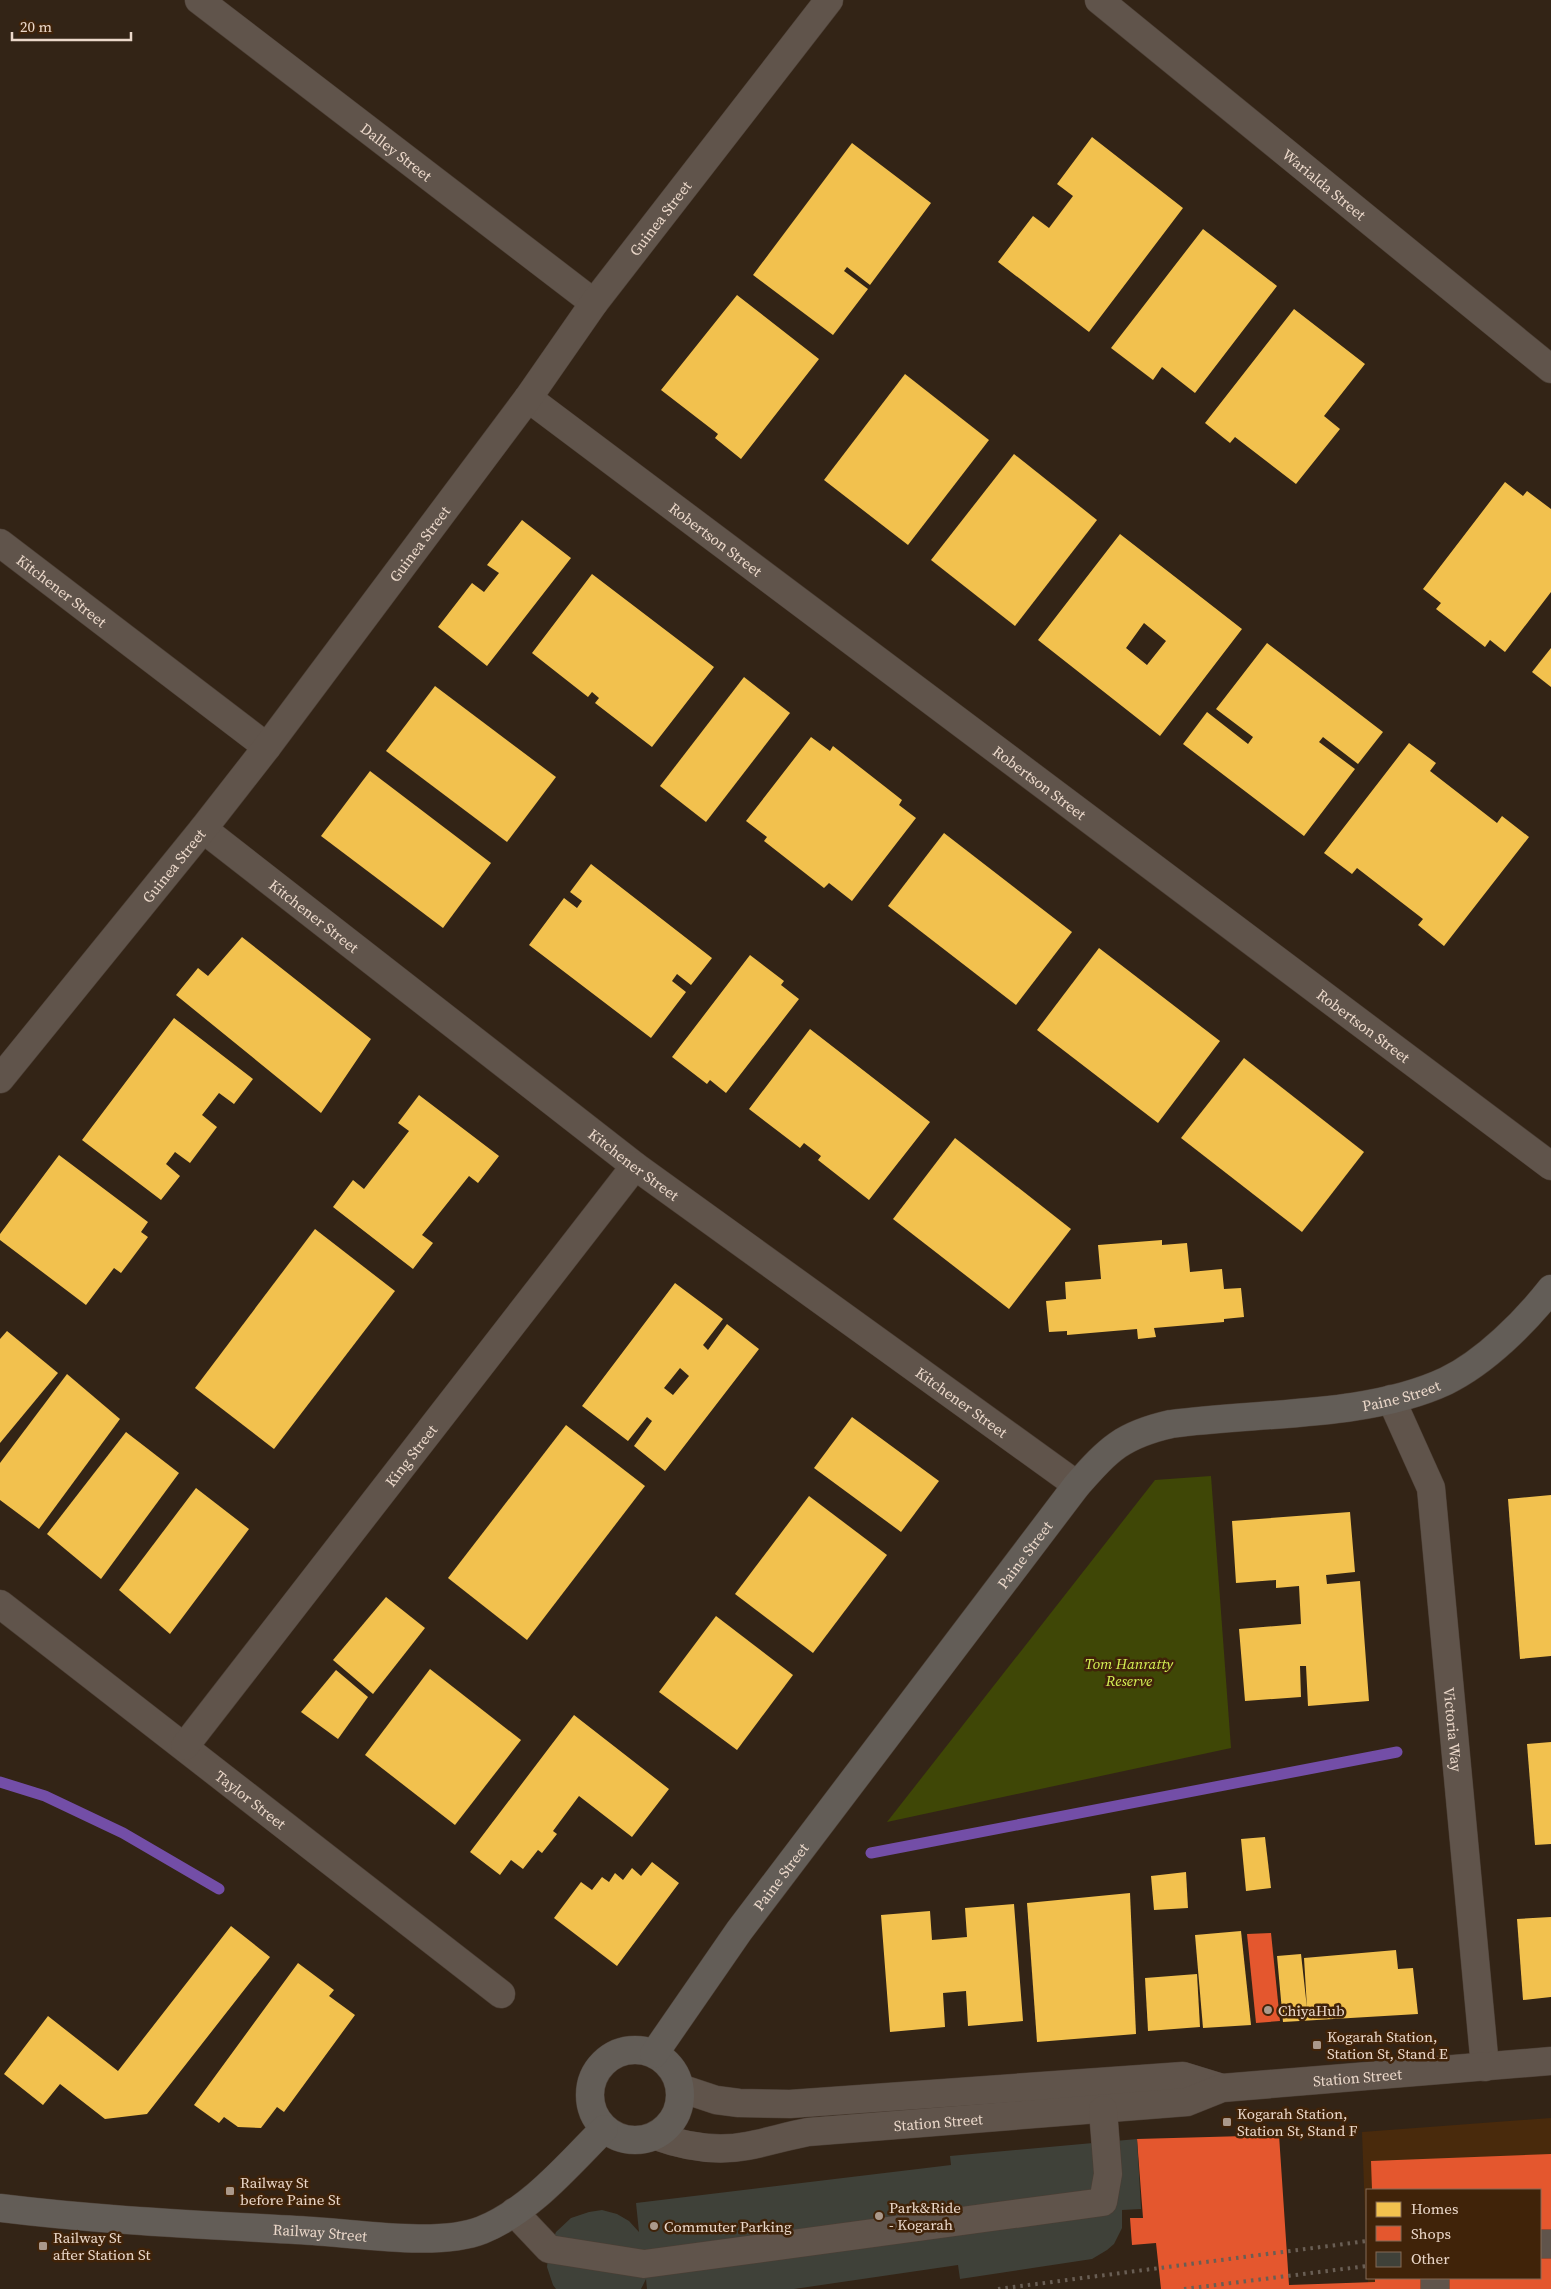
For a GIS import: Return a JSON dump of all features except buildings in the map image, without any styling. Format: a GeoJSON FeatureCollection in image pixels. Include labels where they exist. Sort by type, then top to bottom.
{"type":"FeatureCollection","features":[{"type":"Feature","properties":{"kind":"main road","name":"Paine Street"},"geometry":{"type":"LineString","coordinates":[[654,2054],[739,1930],[1077,1486],[1105,1453],[1124,1439],[1146,1429],[1197,1420],[1356,1407],[1423,1390],[1462,1372],[1506,1338],[1551,1289]]}},
{"type":"Feature","properties":{"kind":"main road"},"geometry":{"type":"LineString","coordinates":[[628,2050],[641,2050],[654,2054],[671,2068],[680,2088],[680,2103],[675,2117],[667,2128],[656,2136],[643,2141],[629,2141],[615,2137],[604,2129],[595,2117],[590,2102],[590,2087],[596,2072],[604,2062],[615,2054],[628,2050]]}},
{"type":"Feature","properties":{"kind":"main road","name":"Railway Street"},"geometry":{"type":"LineString","coordinates":[[0,2208],[57,2215],[430,2238],[459,2236],[480,2231],[498,2223],[514,2212],[548,2184],[604,2129]]}},
{"type":"Feature","properties":{"kind":"street","name":"Dalley Street"},"geometry":{"type":"LineString","coordinates":[[199,0],[594,303]]}},
{"type":"Feature","properties":{"kind":"street","name":"Guinea Street"},"geometry":{"type":"LineString","coordinates":[[0,1079],[203,829],[267,747],[528,398],[594,303],[829,0]]}},
{"type":"Feature","properties":{"kind":"street","name":"Warialda Street"},"geometry":{"type":"LineString","coordinates":[[1099,0],[1551,369]]}},
{"type":"Feature","properties":{"kind":"street","name":"Robertson Street"},"geometry":{"type":"LineString","coordinates":[[528,398],[1551,1166]]}},
{"type":"Feature","properties":{"kind":"street","name":"Kitchener Street"},"geometry":{"type":"LineString","coordinates":[[0,543],[267,747]]}},
{"type":"Feature","properties":{"kind":"street","name":"Kitchener Street"},"geometry":{"type":"LineString","coordinates":[[203,829],[635,1166],[1077,1486]]}},
{"type":"Feature","properties":{"kind":"street","name":"King Street"},"geometry":{"type":"LineString","coordinates":[[185,1746],[635,1166]]}},
{"type":"Feature","properties":{"kind":"street","name":"Victoria Way"},"geometry":{"type":"LineString","coordinates":[[1391,1399],[1431,1488],[1485,2067]]}},
{"type":"Feature","properties":{"kind":"street","name":"Taylor Street"},"geometry":{"type":"LineString","coordinates":[[0,1604],[185,1746],[501,1994]]}},
{"type":"Feature","properties":{"kind":"street","name":"Station Street"},"geometry":{"type":"LineString","coordinates":[[656,2136],[683,2145],[724,2149],[747,2146],[808,2132],[1187,2102],[1222,2088],[1551,2062]]}},
{"type":"Feature","properties":{"kind":"street","name":"Station Street"},"geometry":{"type":"LineString","coordinates":[[680,2088],[716,2100],[739,2103],[790,2104],[1183,2076],[1222,2088]]}},
{"type":"Feature","properties":{"kind":"street"},"geometry":{"type":"LineString","coordinates":[[514,2212],[549,2249],[644,2264],[1103,2202],[1108,2174],[1103,2110]]}},
{"type":"Feature","properties":{"kind":"shaded area"},"geometry":{"type":"Polygon","coordinates":[[[1551,2118],[1551,2289],[1368,2289],[1368,2279],[1541,2279],[1541,2189],[1366,2189],[1366,2240],[1362,2132],[1551,2118]]]}},
{"type":"Feature","properties":{"kind":"green space","name":"Tom Hanratty Reserve"},"geometry":{"type":"Polygon","coordinates":[[[1211,1476],[1231,1748],[887,1822],[1155,1480],[1211,1476]]]}},
{"type":"Feature","properties":{"kind":"waterway"},"geometry":{"type":"LineString","coordinates":[[871,1853],[1397,1752]]}},
{"type":"Feature","properties":{"kind":"waterway"},"geometry":{"type":"LineString","coordinates":[[0,1782],[45,1796],[123,1833],[219,1889]]}},
{"type":"Feature","properties":{"kind":"railway"},"geometry":{"type":"LineString","coordinates":[[998,2289],[1366,2241]]}},
{"type":"Feature","properties":{"kind":"railway"},"geometry":{"type":"LineString","coordinates":[[1184,2289],[1366,2266]]}},
{"type":"Feature","properties":{"kind":"place","name":"ChiyaHub"},"geometry":{"type":"Point","coordinates":[1268,2010]}},
{"type":"Feature","properties":{"kind":"place","name":"Kogarah Station, Station St, Stand E"},"geometry":{"type":"Point","coordinates":[1317,2045]}},
{"type":"Feature","properties":{"kind":"place","name":"Kogarah Station, Station St, Stand F"},"geometry":{"type":"Point","coordinates":[1227,2122]}},
{"type":"Feature","properties":{"kind":"place","name":"Railway St before Paine St"},"geometry":{"type":"Point","coordinates":[230,2191]}},
{"type":"Feature","properties":{"kind":"place","name":"Park&Ride - Kogarah"},"geometry":{"type":"Point","coordinates":[879,2216]}},
{"type":"Feature","properties":{"kind":"place","name":"Commuter Parking"},"geometry":{"type":"Point","coordinates":[654,2226]}},
{"type":"Feature","properties":{"kind":"place","name":"Railway St after Station St"},"geometry":{"type":"Point","coordinates":[43,2246]}}]}
